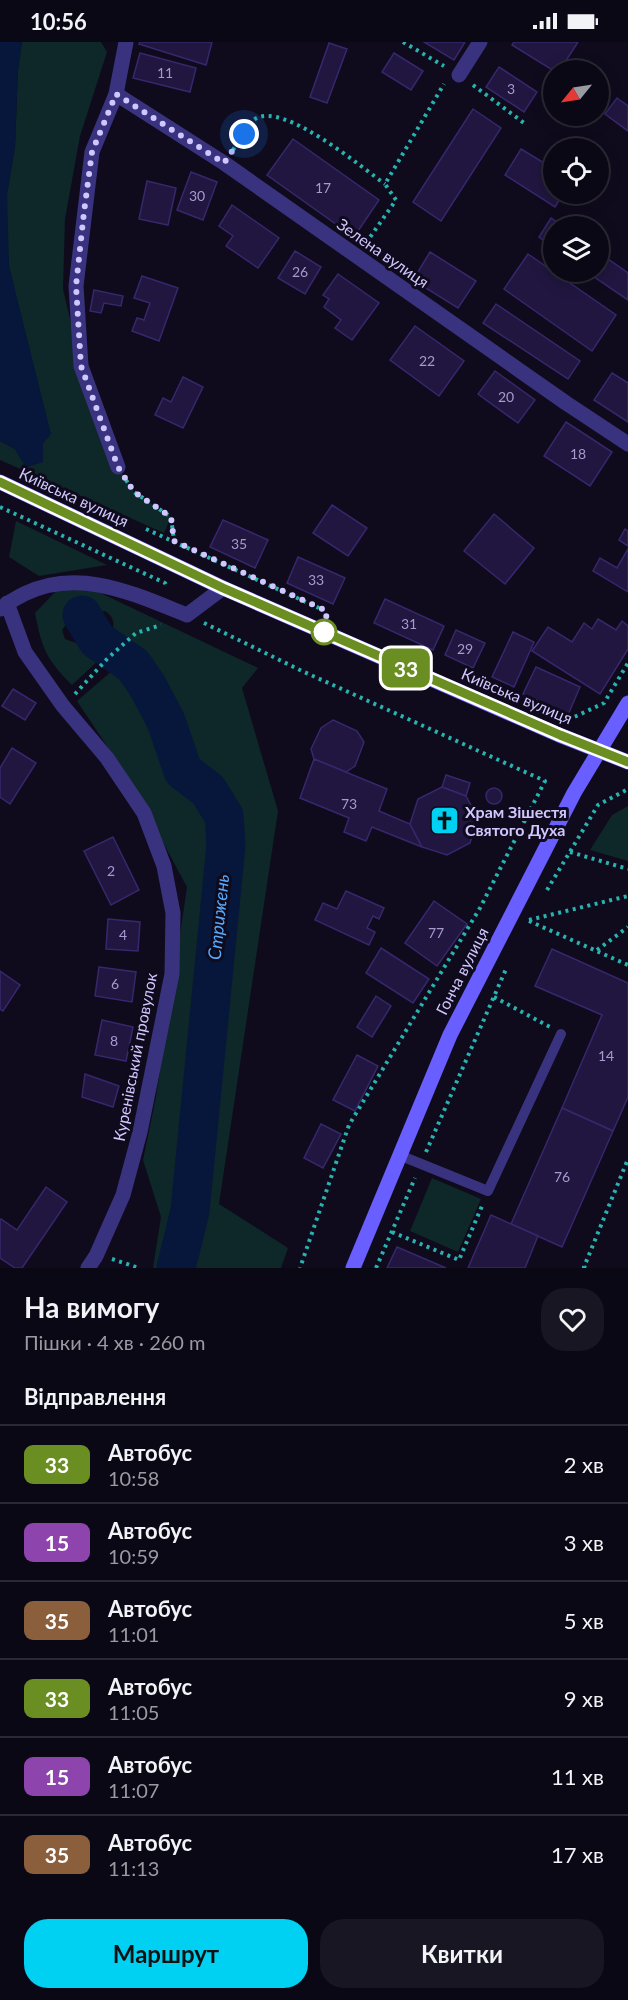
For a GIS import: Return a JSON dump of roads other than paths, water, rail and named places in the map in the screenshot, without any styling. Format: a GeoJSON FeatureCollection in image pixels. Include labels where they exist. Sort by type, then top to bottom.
{"type":"FeatureCollection","features":[{"type":"Feature","properties":{"kind":"main road","name":"Київська вулиця"},"geometry":{"type":"LineString","coordinates":[[0,482],[223,588],[560,735],[628,762]]}},
{"type":"Feature","properties":{"kind":"main road","name":"Гонча вулиця"},"geometry":{"type":"LineString","coordinates":[[353,1268],[450,1035],[574,793],[628,703]]}},
{"type":"Feature","properties":{"kind":"street"},"geometry":{"type":"LineString","coordinates":[[118,467],[81,366],[76,286],[92,152],[116,94],[126,42]]}},
{"type":"Feature","properties":{"kind":"street"},"geometry":{"type":"LineString","coordinates":[[459,75],[480,42]]}},
{"type":"Feature","properties":{"kind":"street","name":"Зелена вулиця"},"geometry":{"type":"LineString","coordinates":[[116,94],[224,163],[566,404],[628,444]]}},
{"type":"Feature","properties":{"kind":"street"},"geometry":{"type":"LineString","coordinates":[[3,607],[39,587],[65,581],[105,586],[187,615],[223,588]]}},
{"type":"Feature","properties":{"kind":"street","name":"Куренівський провулок"},"geometry":{"type":"LineString","coordinates":[[3,607],[25,652],[63,706],[107,758],[144,813],[164,866],[173,913],[172,974],[140,1132],[123,1195],[96,1256],[88,1268]]}},
{"type":"Feature","properties":{"kind":"lane"},"geometry":{"type":"LineString","coordinates":[[399,1155],[422,1162],[488,1191],[561,1034]]}},
{"type":"Feature","properties":{"kind":"water"},"geometry":{"type":"Polygon","coordinates":[[[0,42],[22,42],[18,69],[15,146],[7,194],[9,266],[51,434],[43,444],[43,462],[26,467],[15,449],[0,441],[0,42]]]}},
{"type":"Feature","properties":{"kind":"waterway","name":"Стрижень"},"geometry":{"type":"LineString","coordinates":[[82,615],[97,640],[133,665],[147,685],[166,721],[183,771],[208,790],[224,816],[226,845],[190,1211],[176,1268]]}},
{"type":"Feature","properties":{"kind":"place","name":"Храм Зішестя Святого Духа"},"geometry":{"type":"Point","coordinates":[444,821]}}]}
